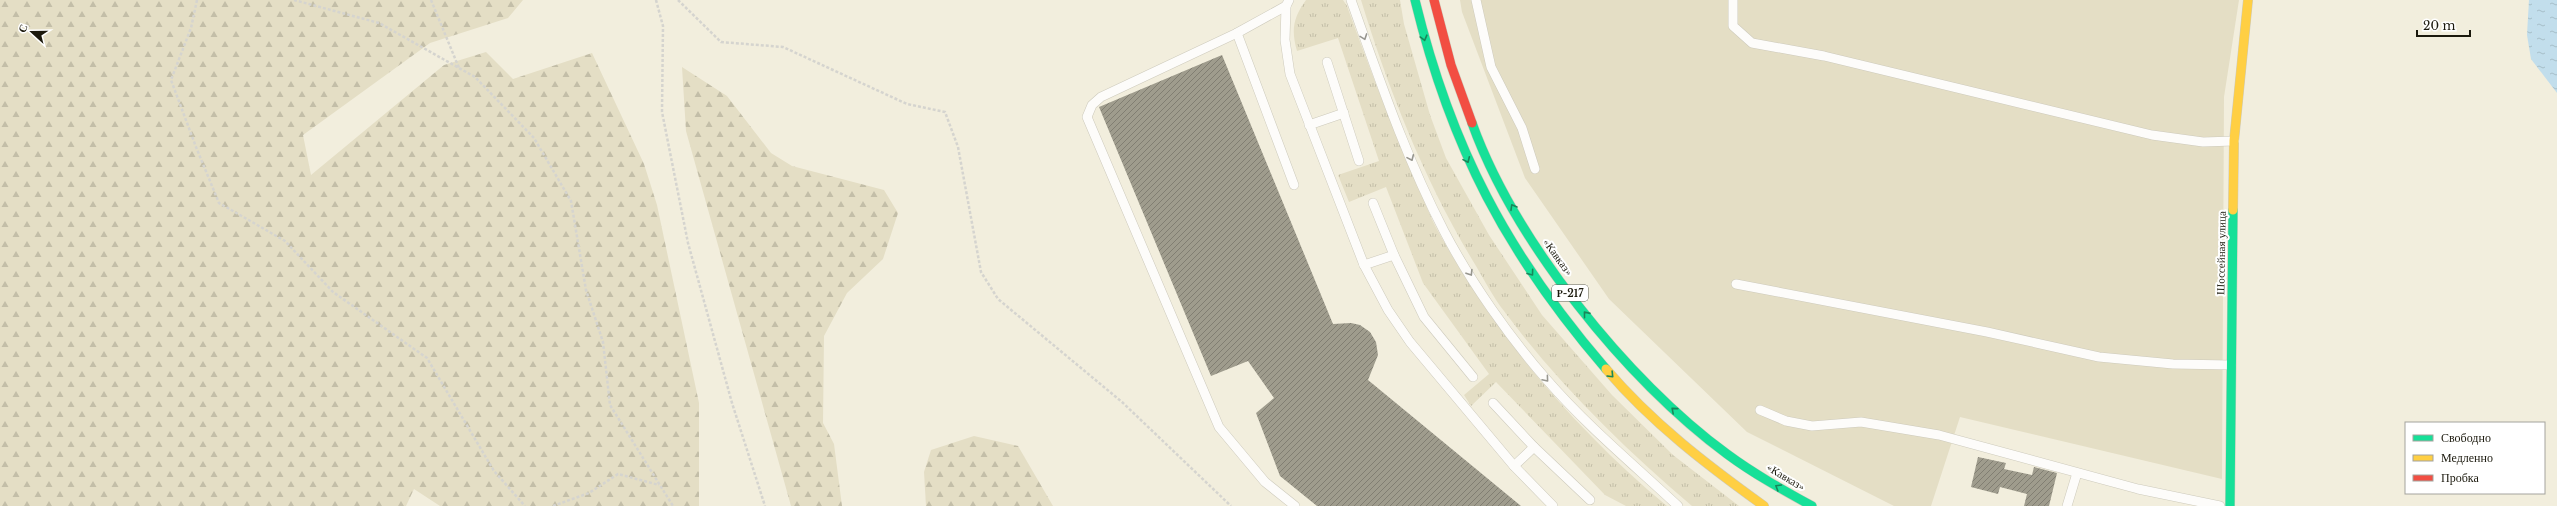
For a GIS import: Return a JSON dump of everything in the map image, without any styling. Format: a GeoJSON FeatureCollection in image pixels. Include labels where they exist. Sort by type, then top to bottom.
{"type":"FeatureCollection","features":[{"type":"Feature","properties":{"kind":"main road","name":"Р-217"},"geometry":{"type":"LineString","coordinates":[[1415,0],[1437,85],[1460,144],[1488,206],[1520,258],[1561,316],[1599,362],[1653,419],[1707,465],[1764,506]]}},
{"type":"Feature","properties":{"kind":"main road","name":"«Кавказ»"},"geometry":{"type":"LineString","coordinates":[[1434,0],[1456,78],[1480,140],[1502,188],[1537,249],[1576,301],[1620,355],[1665,402],[1717,446],[1777,486],[1812,506]]}},
{"type":"Feature","properties":{"kind":"main road","name":"Шоссейная улица"},"geometry":{"type":"LineString","coordinates":[[2230,506],[2234,140],[2248,0]]}},
{"type":"Feature","properties":{"kind":"lane"},"geometry":{"type":"LineString","coordinates":[[1351,0],[1390,108],[1444,231],[1496,315],[1547,380],[1598,433],[1678,506]]}},
{"type":"Feature","properties":{"kind":"lane"},"geometry":{"type":"LineString","coordinates":[[1476,0],[1491,67],[1522,128],[1535,169]]}},
{"type":"Feature","properties":{"kind":"lane"},"geometry":{"type":"LineString","coordinates":[[1733,0],[1733,26],[1752,43],[1824,56],[2152,135],[2202,142],[2234,140]]}},
{"type":"Feature","properties":{"kind":"lane"},"geometry":{"type":"LineString","coordinates":[[1287,3],[1238,33],[1101,96],[1092,105],[1087,117],[1219,428],[1265,482],[1295,506]]}},
{"type":"Feature","properties":{"kind":"lane"},"geometry":{"type":"LineString","coordinates":[[1287,3],[1285,40],[1290,74],[1364,265],[1388,310],[1410,342],[1514,466],[1553,506]]}},
{"type":"Feature","properties":{"kind":"lane"},"geometry":{"type":"LineString","coordinates":[[1238,33],[1294,185]]}},
{"type":"Feature","properties":{"kind":"lane"},"geometry":{"type":"LineString","coordinates":[[1327,62],[1359,161]]}},
{"type":"Feature","properties":{"kind":"lane"},"geometry":{"type":"LineString","coordinates":[[1309,125],[1344,113]]}},
{"type":"Feature","properties":{"kind":"lane"},"geometry":{"type":"LineString","coordinates":[[1373,203],[1394,255],[1424,317],[1473,377]]}},
{"type":"Feature","properties":{"kind":"lane"},"geometry":{"type":"LineString","coordinates":[[1364,265],[1394,255]]}},
{"type":"Feature","properties":{"kind":"lane"},"geometry":{"type":"LineString","coordinates":[[1736,284],[1987,332],[2098,357],[2173,364],[2231,365]]}},
{"type":"Feature","properties":{"kind":"lane"},"geometry":{"type":"LineString","coordinates":[[1493,404],[1534,447],[1590,500]]}},
{"type":"Feature","properties":{"kind":"lane"},"geometry":{"type":"LineString","coordinates":[[1760,410],[1786,421],[1812,426],[1861,422],[1901,427],[1960,440],[2138,489],[2220,506]]}},
{"type":"Feature","properties":{"kind":"lane"},"geometry":{"type":"LineString","coordinates":[[1514,466],[1534,447]]}},
{"type":"Feature","properties":{"kind":"lane"},"geometry":{"type":"LineString","coordinates":[[2067,506],[2077,473]]}},
{"type":"Feature","properties":{"kind":"path"},"geometry":{"type":"LineString","coordinates":[[197,0],[191,28],[171,80],[196,147],[220,203],[285,241],[333,292],[427,358],[494,471],[525,506]]}},
{"type":"Feature","properties":{"kind":"path"},"geometry":{"type":"LineString","coordinates":[[294,0],[379,23],[475,77],[534,138],[571,201],[586,290],[603,342],[610,405],[673,506]]}},
{"type":"Feature","properties":{"kind":"path"},"geometry":{"type":"LineString","coordinates":[[431,0],[459,68]]}},
{"type":"Feature","properties":{"kind":"path"},"geometry":{"type":"LineString","coordinates":[[656,0],[663,26],[662,112],[688,243],[732,403],[765,506]]}},
{"type":"Feature","properties":{"kind":"path"},"geometry":{"type":"LineString","coordinates":[[678,0],[721,42],[783,47],[907,104],[944,112],[958,147],[981,272],[998,299],[1122,402],[1231,506]]}},
{"type":"Feature","properties":{"kind":"path"},"geometry":{"type":"LineString","coordinates":[[553,506],[589,493],[618,474],[660,486]]}},
{"type":"Feature","properties":{"kind":"green space"},"geometry":{"type":"Polygon","coordinates":[[[0,0],[523,0],[508,18],[430,43],[303,135],[311,175],[444,65],[486,52],[513,79],[592,53],[644,164],[657,205],[699,403],[699,506],[440,506],[414,489],[406,506],[0,506],[0,0]]]}},
{"type":"Feature","properties":{"kind":"green space"},"geometry":{"type":"Polygon","coordinates":[[[1306,0],[1343,0],[1347,6],[1387,113],[1432,219],[1462,272],[1486,309],[1540,380],[1570,413],[1601,446],[1667,506],[1626,506],[1605,495],[1496,382],[1471,406],[1464,395],[1489,374],[1423,283],[1386,187],[1349,202],[1338,175],[1379,161],[1338,38],[1297,51],[1294,37],[1294,24],[1298,13],[1306,0]]]}},
{"type":"Feature","properties":{"kind":"green space"},"geometry":{"type":"Polygon","coordinates":[[[1361,0],[1400,0],[1404,24],[1430,115],[1446,158],[1489,235],[1542,315],[1612,395],[1673,455],[1739,506],[1692,506],[1616,438],[1592,414],[1546,364],[1500,306],[1458,235],[1410,137],[1384,69],[1361,0]]]}},
{"type":"Feature","properties":{"kind":"green space"},"geometry":{"type":"Polygon","coordinates":[[[1460,0],[2239,0],[2224,97],[2222,479],[1960,417],[1931,506],[1894,506],[1747,432],[1609,299],[1525,178],[1462,12],[1460,0]]]}},
{"type":"Feature","properties":{"kind":"green space"},"geometry":{"type":"Polygon","coordinates":[[[682,67],[727,96],[771,153],[792,166],[884,190],[898,213],[883,259],[847,293],[824,336],[823,423],[834,444],[842,506],[791,506],[686,131],[682,67]]]}},
{"type":"Feature","properties":{"kind":"green space"},"geometry":{"type":"Polygon","coordinates":[[[974,436],[1018,446],[1053,506],[926,506],[924,472],[931,450],[974,436]]]}},
{"type":"Feature","properties":{"kind":"water"},"geometry":{"type":"Polygon","coordinates":[[[2529,0],[2557,0],[2557,93],[2531,59],[2527,35],[2529,0]]]}},
{"type":"Feature","properties":{"kind":"building"},"geometry":{"type":"Polygon","coordinates":[[[1222,55],[1333,324],[1351,323],[1360,325],[1370,332],[1376,342],[1378,355],[1368,380],[1521,506],[1317,506],[1280,476],[1256,413],[1274,398],[1248,361],[1211,376],[1099,107],[1222,55]]]}},
{"type":"Feature","properties":{"kind":"building"},"geometry":{"type":"Polygon","coordinates":[[[1978,457],[2006,463],[2004,469],[2032,475],[2034,467],[2057,473],[2049,506],[2024,506],[2027,494],[2000,487],[1998,494],[1971,487],[1978,457]]]}},
{"type":"Feature","properties":{"kind":"traffic: fast"},"geometry":{"type":"LineString","coordinates":[[1415,0],[1429,54],[1446,104],[1465,151],[1487,197],[1539,284],[1606,369]]}},
{"type":"Feature","properties":{"kind":"traffic: fast"},"geometry":{"type":"LineString","coordinates":[[1472,123],[1491,168],[1516,214],[1545,260],[1578,305],[1613,348],[1651,388],[1689,424],[1737,461],[1779,488],[1812,506]]}},
{"type":"Feature","properties":{"kind":"traffic: fast"},"geometry":{"type":"LineString","coordinates":[[2230,506],[2233,210]]}},
{"type":"Feature","properties":{"kind":"traffic: slow"},"geometry":{"type":"LineString","coordinates":[[2233,210],[2234,141],[2248,0]]}},
{"type":"Feature","properties":{"kind":"traffic: slow"},"geometry":{"type":"LineString","coordinates":[[1606,369],[1661,425],[1701,459],[1764,506]]}},
{"type":"Feature","properties":{"kind":"traffic: jam"},"geometry":{"type":"LineString","coordinates":[[1434,0],[1451,65],[1472,123]]}}]}
